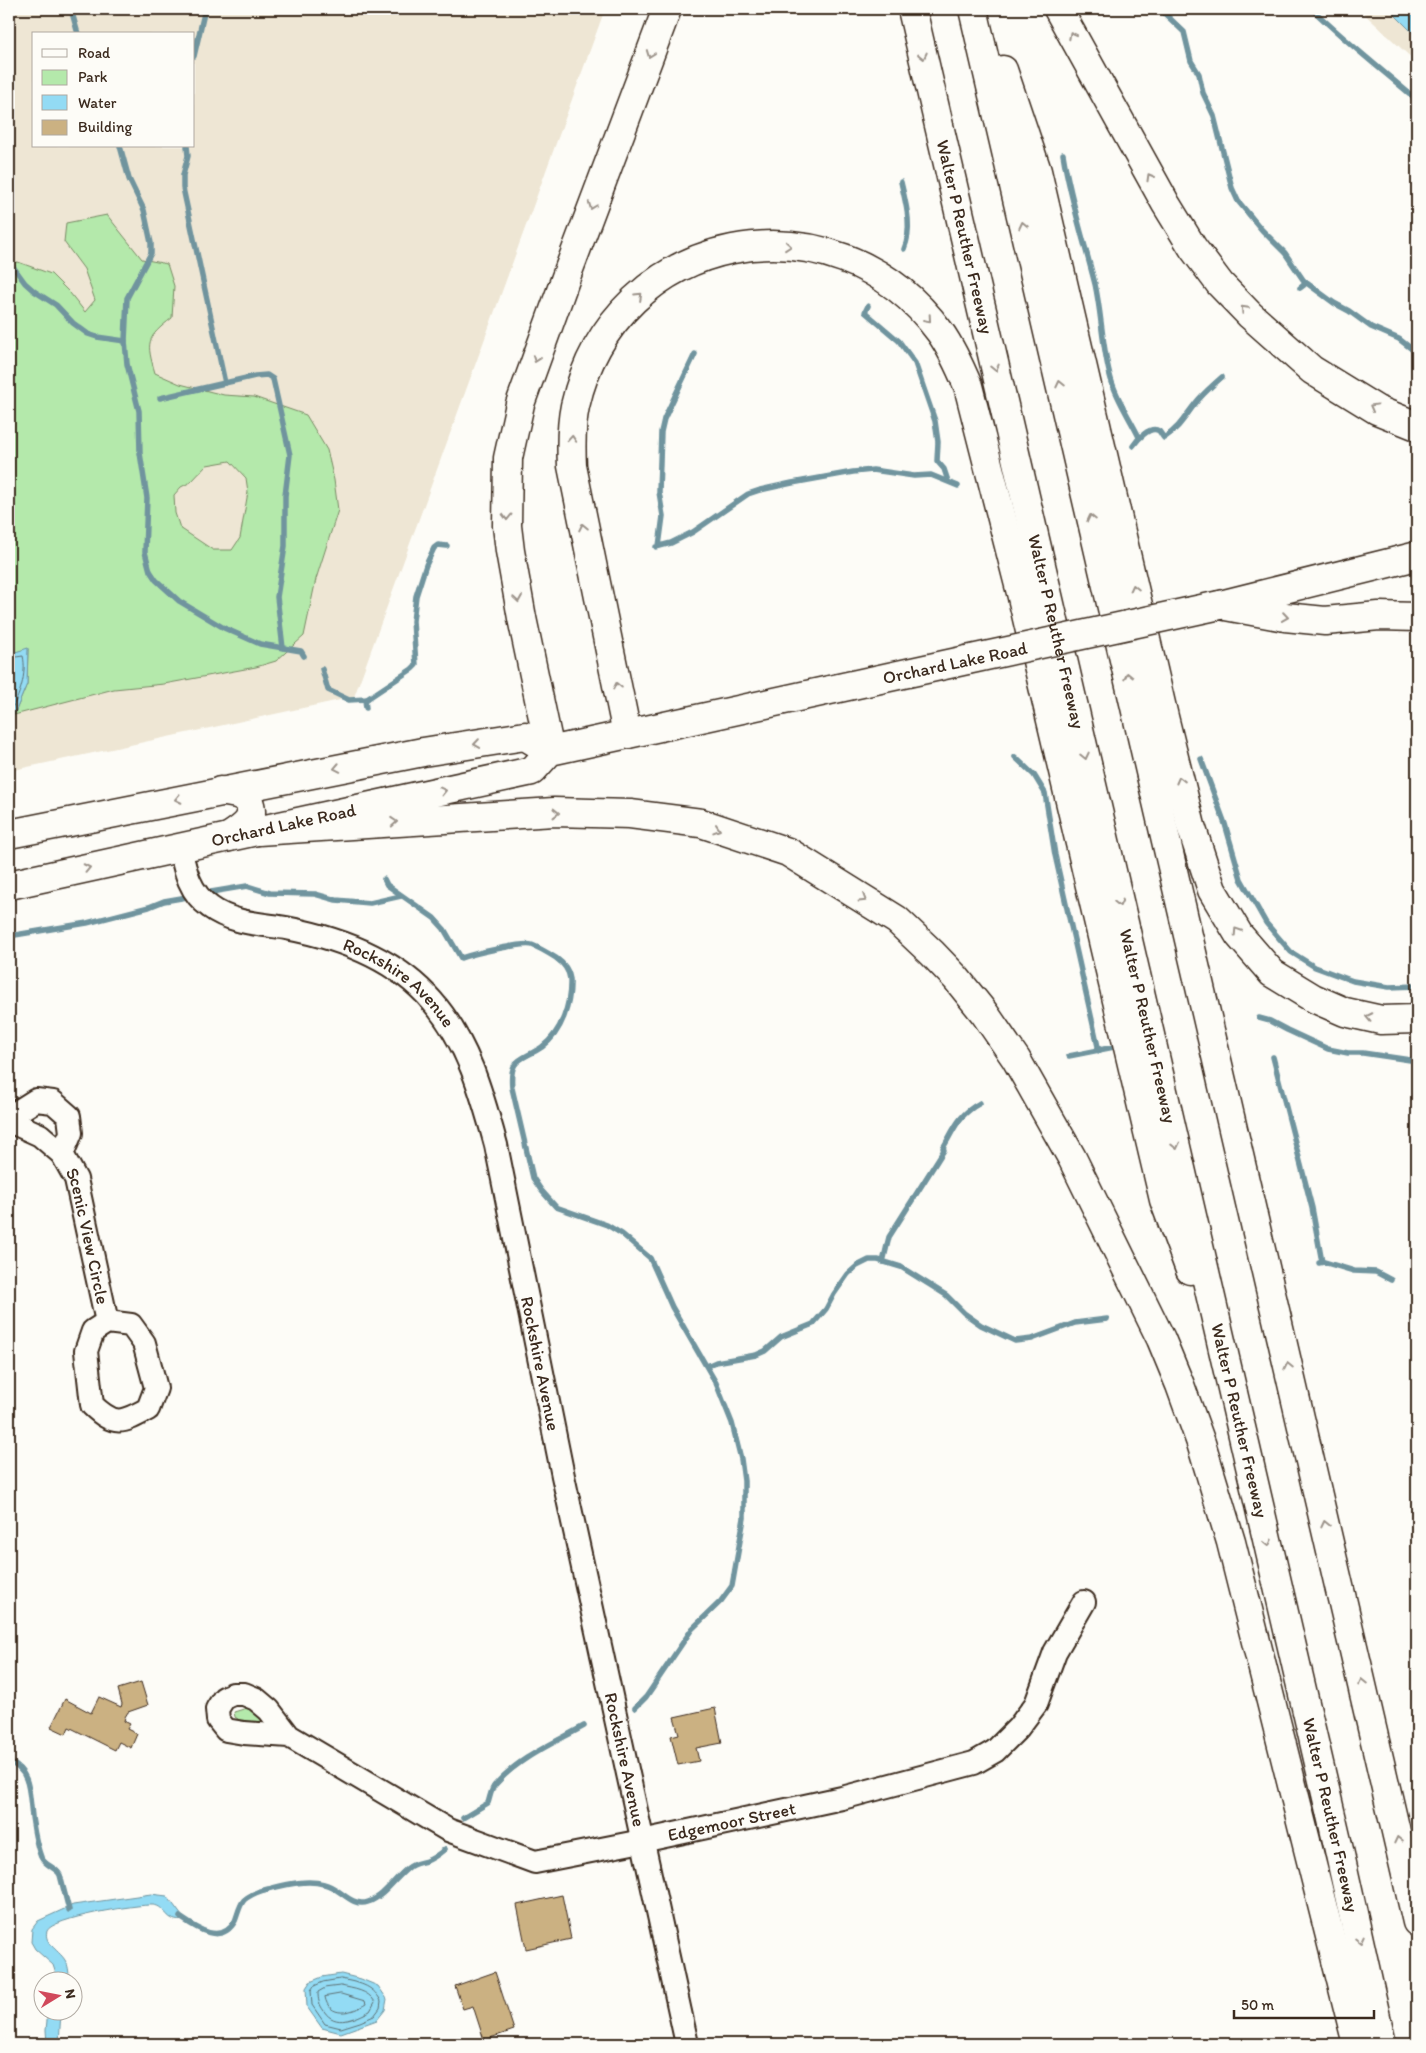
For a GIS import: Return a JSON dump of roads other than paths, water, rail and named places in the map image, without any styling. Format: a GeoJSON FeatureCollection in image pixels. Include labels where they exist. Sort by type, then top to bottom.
{"type":"FeatureCollection","features":[{"type":"Feature","properties":{"kind":"main road"},"geometry":{"type":"LineString","coordinates":[[550,751],[510,551],[507,526],[508,458],[520,404],[667,9]]}},
{"type":"Feature","properties":{"kind":"main road","name":"Walter P Reuther Freeway"},"geometry":{"type":"LineString","coordinates":[[912,9],[1372,1990],[1382,2044]]}},
{"type":"Feature","properties":{"kind":"main road"},"geometry":{"type":"LineString","coordinates":[[973,9],[1417,1922]]}},
{"type":"Feature","properties":{"kind":"main road"},"geometry":{"type":"LineString","coordinates":[[983,9],[1037,171],[1168,735],[1191,826],[1212,890],[1239,935],[1272,973],[1313,998],[1345,1012],[1381,1020],[1417,1019]]}},
{"type":"Feature","properties":{"kind":"main road"},"geometry":{"type":"LineString","coordinates":[[1058,9],[1166,204],[1193,248],[1220,284],[1257,322],[1312,370],[1377,410],[1417,426]]}},
{"type":"Feature","properties":{"kind":"main road"},"geometry":{"type":"LineString","coordinates":[[627,734],[572,466],[571,448],[575,407],[592,357],[605,334],[619,317],[654,283],[684,265],[713,253],[750,246],[784,245],[817,249],[862,267],[900,291],[919,308],[950,348],[968,386],[1021,593],[1164,1200],[1227,1364]]}},
{"type":"Feature","properties":{"kind":"main road","name":"Orchard Lake Road"},"geometry":{"type":"LineString","coordinates":[[9,885],[532,770],[550,751],[1220,605],[1417,556]]}},
{"type":"Feature","properties":{"kind":"main road"},"geometry":{"type":"LineString","coordinates":[[1220,605],[1285,618],[1325,621],[1379,616],[1417,617]]}},
{"type":"Feature","properties":{"kind":"main road"},"geometry":{"type":"LineString","coordinates":[[9,834],[385,758],[525,736],[550,751]]}},
{"type":"Feature","properties":{"kind":"main road"},"geometry":{"type":"LineString","coordinates":[[220,791],[237,794],[248,799],[252,809],[250,820],[230,837]]}},
{"type":"Feature","properties":{"kind":"main road"},"geometry":{"type":"LineString","coordinates":[[258,831],[554,812],[630,814],[701,823],[788,852],[897,920],[956,978],[985,1014],[1016,1059],[1072,1158],[1161,1339],[1180,1385],[1201,1443],[1231,1542],[1357,2044]]}},
{"type":"Feature","properties":{"kind":"street","name":"Rockshire Avenue"},"geometry":{"type":"LineString","coordinates":[[180,848],[187,878],[197,895],[210,908],[243,921],[320,935],[365,952],[386,963],[411,981],[432,1000],[450,1025],[466,1054],[482,1092],[496,1145],[562,1476],[687,2044]]}},
{"type":"Feature","properties":{"kind":"street","name":"Scenic View Circle"},"geometry":{"type":"LineString","coordinates":[[9,1117],[36,1100],[53,1102],[69,1116],[71,1133],[62,1154]]}},
{"type":"Feature","properties":{"kind":"street","name":"Scenic View Circle"},"geometry":{"type":"LineString","coordinates":[[9,1121],[40,1135],[62,1154],[76,1178],[107,1322]]}},
{"type":"Feature","properties":{"kind":"street","name":"Edgemoor Street"},"geometry":{"type":"LineString","coordinates":[[289,1736],[448,1830],[535,1862],[642,1842],[842,1798],[974,1763],[995,1751],[1018,1728],[1036,1704],[1055,1652],[1084,1602]]}},
{"type":"Feature","properties":{"kind":"water"},"geometry":{"type":"Polygon","coordinates":[[[1389,9],[1417,9],[1417,37],[1389,9]]]}},
{"type":"Feature","properties":{"kind":"water"},"geometry":{"type":"Polygon","coordinates":[[[28,648],[27,684],[14,715],[9,717],[9,654],[28,648]]]}},
{"type":"Feature","properties":{"kind":"water"},"geometry":{"type":"Polygon","coordinates":[[[151,1894],[167,1896],[185,1920],[178,1921],[170,1917],[158,1906],[144,1905],[114,1909],[63,1921],[52,1926],[47,1931],[46,1936],[50,1944],[64,1958],[69,1970],[55,1970],[53,1965],[35,1949],[31,1942],[32,1929],[38,1921],[73,1905],[151,1894]]]}},
{"type":"Feature","properties":{"kind":"water"},"geometry":{"type":"Polygon","coordinates":[[[341,1974],[378,1986],[387,1999],[385,2010],[377,2020],[341,2033],[322,2028],[307,2007],[306,1988],[310,1982],[322,1977],[341,1974]]]}},
{"type":"Feature","properties":{"kind":"water"},"geometry":{"type":"Polygon","coordinates":[[[47,2020],[60,2020],[59,2044],[47,2044],[47,2020]]]}},
{"type":"Feature","properties":{"kind":"waterway"},"geometry":{"type":"LineString","coordinates":[[71,9],[77,32]]}},
{"type":"Feature","properties":{"kind":"waterway"},"geometry":{"type":"LineString","coordinates":[[195,52],[205,9]]}},
{"type":"Feature","properties":{"kind":"waterway"},"geometry":{"type":"LineString","coordinates":[[1160,9],[1184,32],[1191,61],[1199,74],[1203,93],[1214,116],[1232,188],[1238,201],[1262,230],[1285,253],[1304,281],[1371,327],[1399,339],[1417,353]]}},
{"type":"Feature","properties":{"kind":"waterway"},"geometry":{"type":"LineString","coordinates":[[1312,9],[1350,44],[1417,100]]}},
{"type":"Feature","properties":{"kind":"waterway"},"geometry":{"type":"LineString","coordinates":[[121,148],[129,179],[144,210],[151,243],[151,253],[127,298],[125,341],[127,364],[139,411],[140,453],[147,498],[145,552],[150,571],[156,580],[179,601],[224,628],[260,644],[301,651],[304,656]]}},
{"type":"Feature","properties":{"kind":"waterway"},"geometry":{"type":"LineString","coordinates":[[187,148],[188,156],[183,175],[183,188],[225,383]]}},
{"type":"Feature","properties":{"kind":"waterway"},"geometry":{"type":"LineString","coordinates":[[1063,154],[1073,203],[1095,284],[1111,379],[1120,402],[1139,437]]}},
{"type":"Feature","properties":{"kind":"waterway"},"geometry":{"type":"LineString","coordinates":[[901,182],[907,207],[908,224],[907,241],[904,249]]}},
{"type":"Feature","properties":{"kind":"waterway"},"geometry":{"type":"LineString","coordinates":[[9,261],[25,283],[56,305],[73,323],[88,334],[125,341]]}},
{"type":"Feature","properties":{"kind":"waterway"},"geometry":{"type":"LineString","coordinates":[[1300,288],[1304,285],[1304,281]]}},
{"type":"Feature","properties":{"kind":"waterway"},"geometry":{"type":"LineString","coordinates":[[868,306],[865,312],[899,341],[915,363],[935,421],[938,442],[937,461],[944,469],[948,481]]}},
{"type":"Feature","properties":{"kind":"waterway"},"geometry":{"type":"LineString","coordinates":[[659,546],[663,516],[659,492],[661,432],[664,419],[695,354]]}},
{"type":"Feature","properties":{"kind":"waterway"},"geometry":{"type":"LineString","coordinates":[[160,398],[255,376],[267,375],[273,379],[290,455],[285,496],[285,546],[277,597],[283,648]]}},
{"type":"Feature","properties":{"kind":"waterway"},"geometry":{"type":"LineString","coordinates":[[1133,446],[1144,434],[1152,430],[1159,431],[1164,438],[1180,424],[1202,396],[1222,377]]}},
{"type":"Feature","properties":{"kind":"waterway"},"geometry":{"type":"LineString","coordinates":[[656,547],[671,543],[693,532],[748,494],[792,483],[873,470],[914,476],[931,475],[958,486]]}},
{"type":"Feature","properties":{"kind":"waterway"},"geometry":{"type":"LineString","coordinates":[[322,669],[328,690],[349,700],[367,699],[412,669],[416,665],[413,621],[416,596],[426,565],[434,548],[438,545],[447,546]]}},
{"type":"Feature","properties":{"kind":"waterway"},"geometry":{"type":"LineString","coordinates":[[366,708],[365,700],[367,699]]}},
{"type":"Feature","properties":{"kind":"waterway"},"geometry":{"type":"LineString","coordinates":[[1015,757],[1034,775],[1045,793],[1055,855],[1099,1051]]}},
{"type":"Feature","properties":{"kind":"waterway"},"geometry":{"type":"LineString","coordinates":[[1201,759],[1225,824],[1241,879],[1266,923],[1291,952],[1315,967],[1353,981],[1389,987],[1417,986]]}},
{"type":"Feature","properties":{"kind":"waterway"},"geometry":{"type":"LineString","coordinates":[[384,879],[387,885],[434,918],[444,929],[461,958],[486,951],[532,945],[556,958],[567,969],[570,979],[569,998],[560,1025],[549,1041],[518,1061],[512,1070],[512,1088],[533,1178],[556,1207],[607,1225],[622,1234],[650,1258],[672,1307],[716,1383],[732,1423],[741,1459],[744,1481],[744,1518],[732,1586],[721,1601],[692,1629],[646,1697],[635,1708]]}},
{"type":"Feature","properties":{"kind":"waterway"},"geometry":{"type":"LineString","coordinates":[[205,893],[247,886],[270,893],[315,894],[336,900],[370,903],[401,896]]}},
{"type":"Feature","properties":{"kind":"waterway"},"geometry":{"type":"LineString","coordinates":[[9,936],[87,923],[149,907],[164,901],[193,896]]}},
{"type":"Feature","properties":{"kind":"waterway"},"geometry":{"type":"LineString","coordinates":[[1259,1018],[1270,1021],[1328,1049],[1417,1061]]}},
{"type":"Feature","properties":{"kind":"waterway"},"geometry":{"type":"LineString","coordinates":[[1069,1056],[1114,1047]]}},
{"type":"Feature","properties":{"kind":"waterway"},"geometry":{"type":"LineString","coordinates":[[1273,1057],[1312,1208],[1322,1262]]}},
{"type":"Feature","properties":{"kind":"waterway"},"geometry":{"type":"LineString","coordinates":[[883,1262],[889,1237],[944,1150],[943,1148],[954,1128],[967,1112],[980,1103]]}},
{"type":"Feature","properties":{"kind":"waterway"},"geometry":{"type":"LineString","coordinates":[[707,1366],[716,1362],[756,1355],[765,1351],[781,1337],[813,1324],[826,1309],[848,1274],[857,1266],[869,1260],[878,1260],[901,1267],[946,1295],[964,1313],[981,1325],[1015,1341],[1032,1339],[1075,1323],[1107,1319]]}},
{"type":"Feature","properties":{"kind":"waterway"},"geometry":{"type":"LineString","coordinates":[[1319,1263],[1324,1262],[1354,1271],[1376,1272],[1391,1280]]}},
{"type":"Feature","properties":{"kind":"waterway"},"geometry":{"type":"LineString","coordinates":[[463,1818],[488,1803],[494,1787],[514,1767],[584,1726]]}},
{"type":"Feature","properties":{"kind":"waterway"},"geometry":{"type":"LineString","coordinates":[[9,1762],[21,1770],[27,1781],[33,1826],[39,1852],[43,1860],[60,1875],[69,1910]]}},
{"type":"Feature","properties":{"kind":"waterway"},"geometry":{"type":"LineString","coordinates":[[180,1917],[201,1930],[216,1934],[229,1928],[235,1921],[242,1902],[249,1896],[288,1884],[303,1882],[324,1884],[351,1900],[362,1903],[368,1902],[384,1892],[410,1866],[431,1859],[445,1849]]}}]}
